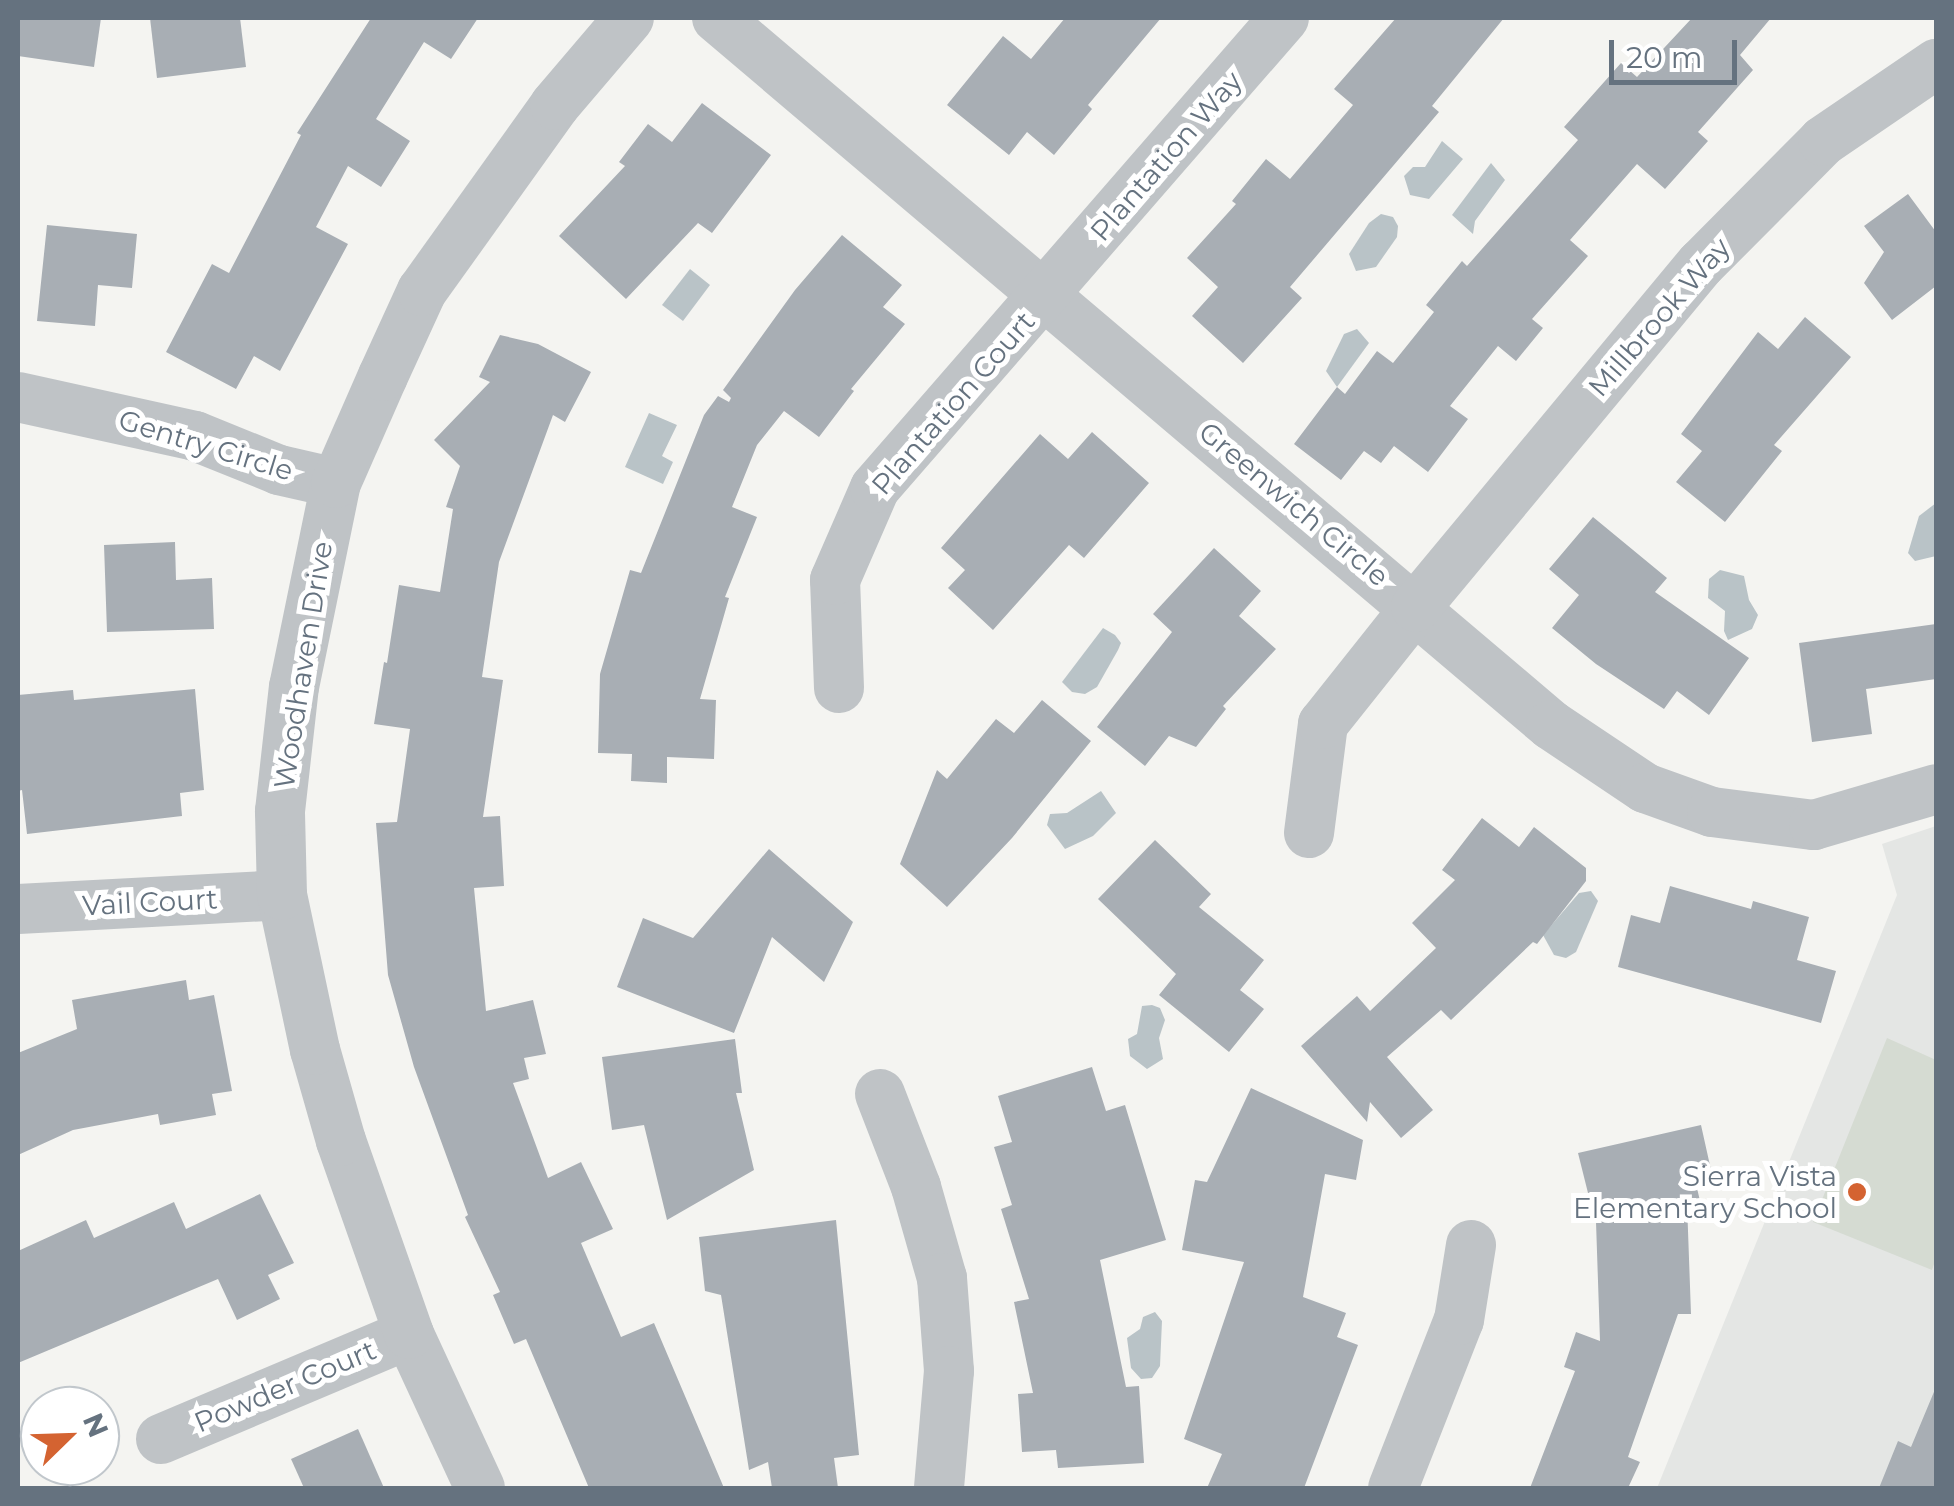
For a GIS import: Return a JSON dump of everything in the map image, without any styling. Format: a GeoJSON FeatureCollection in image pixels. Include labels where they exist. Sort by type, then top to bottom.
{"type":"FeatureCollection","features":[{"type":"Feature","properties":{"kind":"street","name":"Woodhaven Drive"},"geometry":{"type":"LineString","coordinates":[[480,1488],[409,1334],[314,1050],[282,895],[280,812],[294,687],[336,483],[422,291],[555,105],[629,18]]}},
{"type":"Feature","properties":{"kind":"street","name":"Greenwich Circle"},"geometry":{"type":"LineString","coordinates":[[718,18],[1552,725],[1644,788],[1712,812],[1814,825],[1936,788]]}},
{"type":"Feature","properties":{"kind":"street","name":"Plantation Way"},"geometry":{"type":"LineString","coordinates":[[1047,295],[1284,18]]}},
{"type":"Feature","properties":{"kind":"street","name":"Millbrook Way"},"geometry":{"type":"LineString","coordinates":[[1309,833],[1323,724],[1416,607],[1701,264],[1824,140],[1936,64]]}},
{"type":"Feature","properties":{"kind":"street","name":"Plantation Court"},"geometry":{"type":"LineString","coordinates":[[839,688],[834,580],[875,488],[1047,295]]}},
{"type":"Feature","properties":{"kind":"street","name":"Gentry Circle"},"geometry":{"type":"LineString","coordinates":[[18,397],[195,436],[279,470],[336,483]]}},
{"type":"Feature","properties":{"kind":"street","name":"Vail Court"},"geometry":{"type":"LineString","coordinates":[[18,909],[282,895]]}},
{"type":"Feature","properties":{"kind":"street"},"geometry":{"type":"LineString","coordinates":[[880,1094],[916,1187],[942,1278],[949,1371],[939,1488]]}},
{"type":"Feature","properties":{"kind":"street"},"geometry":{"type":"LineString","coordinates":[[1393,1488],[1459,1320],[1471,1245]]}},
{"type":"Feature","properties":{"kind":"street","name":"Powder Court"},"geometry":{"type":"LineString","coordinates":[[161,1439],[409,1334]]}},
{"type":"Feature","properties":{"kind":"shaded area"},"geometry":{"type":"Polygon","coordinates":[[[1442,141],[1463,159],[1429,199],[1410,195],[1404,176],[1413,167],[1425,167],[1442,141]]]}},
{"type":"Feature","properties":{"kind":"shaded area"},"geometry":{"type":"Polygon","coordinates":[[[1491,163],[1505,180],[1475,221],[1473,234],[1452,215],[1491,163]]]}},
{"type":"Feature","properties":{"kind":"shaded area"},"geometry":{"type":"Polygon","coordinates":[[[1381,214],[1393,217],[1398,226],[1397,237],[1376,267],[1356,271],[1349,254],[1369,223],[1381,214]]]}},
{"type":"Feature","properties":{"kind":"shaded area"},"geometry":{"type":"Polygon","coordinates":[[[690,269],[710,285],[683,321],[662,305],[690,269]]]}},
{"type":"Feature","properties":{"kind":"shaded area"},"geometry":{"type":"Polygon","coordinates":[[[1357,329],[1369,343],[1337,387],[1326,371],[1344,334],[1357,329]]]}},
{"type":"Feature","properties":{"kind":"shaded area"},"geometry":{"type":"Polygon","coordinates":[[[649,413],[677,425],[662,456],[673,462],[663,484],[625,467],[649,413]]]}},
{"type":"Feature","properties":{"kind":"shaded area"},"geometry":{"type":"Polygon","coordinates":[[[1936,503],[1936,556],[1915,561],[1908,553],[1919,516],[1936,503]]]}},
{"type":"Feature","properties":{"kind":"shaded area"},"geometry":{"type":"Polygon","coordinates":[[[1720,570],[1744,576],[1749,600],[1758,615],[1752,629],[1728,640],[1724,631],[1725,611],[1708,598],[1709,579],[1720,570]]]}},
{"type":"Feature","properties":{"kind":"shaded area"},"geometry":{"type":"Polygon","coordinates":[[[1103,628],[1121,643],[1118,650],[1097,687],[1085,694],[1072,692],[1062,682],[1103,628]]]}},
{"type":"Feature","properties":{"kind":"shaded area"},"geometry":{"type":"Polygon","coordinates":[[[1101,791],[1116,813],[1093,836],[1065,849],[1047,825],[1050,814],[1067,813],[1101,791]]]}},
{"type":"Feature","properties":{"kind":"shaded area","name":"Sierra Vista Elementary School"},"geometry":{"type":"Polygon","coordinates":[[[1936,826],[1936,1488],[1657,1488],[1897,895],[1882,844],[1936,826]]]}},
{"type":"Feature","properties":{"kind":"shaded area"},"geometry":{"type":"Polygon","coordinates":[[[1591,891],[1598,901],[1576,952],[1566,958],[1554,955],[1543,935],[1579,893],[1591,891]]]}},
{"type":"Feature","properties":{"kind":"shaded area"},"geometry":{"type":"Polygon","coordinates":[[[1142,1006],[1160,1008],[1165,1020],[1159,1038],[1163,1059],[1147,1069],[1130,1056],[1128,1039],[1137,1034],[1142,1006]]]}},
{"type":"Feature","properties":{"kind":"shaded area"},"geometry":{"type":"Polygon","coordinates":[[[1887,1038],[1936,1060],[1936,1258],[1932,1270],[1813,1222],[1887,1038]]]}},
{"type":"Feature","properties":{"kind":"shaded area"},"geometry":{"type":"Polygon","coordinates":[[[1155,1312],[1162,1321],[1160,1366],[1152,1378],[1141,1379],[1131,1368],[1127,1338],[1140,1329],[1143,1317],[1155,1312]]]}},
{"type":"Feature","properties":{"kind":"building"},"geometry":{"type":"Polygon","coordinates":[[[18,18],[101,18],[94,67],[18,56],[18,18]]]}},
{"type":"Feature","properties":{"kind":"building"},"geometry":{"type":"Polygon","coordinates":[[[150,18],[240,18],[246,67],[157,78],[150,18]]]}},
{"type":"Feature","properties":{"kind":"building"},"geometry":{"type":"Polygon","coordinates":[[[371,18],[478,18],[451,59],[424,42],[376,119],[410,141],[381,187],[348,166],[316,227],[348,244],[280,371],[254,356],[236,389],[166,352],[212,264],[229,273],[301,135],[297,133],[371,18]]]}},
{"type":"Feature","properties":{"kind":"building"},"geometry":{"type":"Polygon","coordinates":[[[1065,18],[1161,18],[1088,105],[1092,109],[1054,155],[1027,132],[1009,155],[947,105],[1003,36],[1031,59],[1065,18]]]}},
{"type":"Feature","properties":{"kind":"building"},"geometry":{"type":"Polygon","coordinates":[[[1396,18],[1504,18],[1432,106],[1439,112],[1290,287],[1302,298],[1243,363],[1192,316],[1218,287],[1187,258],[1236,204],[1232,201],[1266,159],[1290,179],[1353,105],[1334,89],[1396,18]]]}},
{"type":"Feature","properties":{"kind":"building"},"geometry":{"type":"Polygon","coordinates":[[[1692,18],[1771,18],[1740,55],[1753,70],[1698,132],[1708,141],[1665,189],[1637,164],[1570,240],[1588,256],[1532,319],[1543,328],[1516,361],[1498,346],[1450,406],[1468,419],[1428,472],[1394,446],[1381,463],[1364,451],[1341,480],[1294,444],[1337,387],[1345,394],[1377,351],[1393,363],[1434,312],[1426,305],[1462,261],[1467,266],[1578,140],[1564,127],[1621,63],[1637,77],[1692,18]]]}},
{"type":"Feature","properties":{"kind":"building"},"geometry":{"type":"Polygon","coordinates":[[[702,103],[771,155],[712,233],[698,223],[626,299],[559,236],[625,166],[619,162],[648,124],[672,142],[702,103]]]}},
{"type":"Feature","properties":{"kind":"building"},"geometry":{"type":"Polygon","coordinates":[[[1908,194],[1936,232],[1936,286],[1892,320],[1864,283],[1884,252],[1864,226],[1908,194]]]}},
{"type":"Feature","properties":{"kind":"building"},"geometry":{"type":"Polygon","coordinates":[[[47,225],[137,234],[132,288],[98,285],[95,326],[37,321],[47,225]]]}},
{"type":"Feature","properties":{"kind":"building"},"geometry":{"type":"Polygon","coordinates":[[[842,235],[902,285],[883,307],[905,324],[851,389],[854,391],[819,437],[784,411],[757,445],[732,507],[757,517],[725,597],[729,598],[700,699],[716,700],[714,759],[667,757],[667,783],[631,781],[632,754],[598,753],[600,674],[630,570],[641,573],[704,415],[718,396],[729,402],[731,398],[723,390],[795,290],[842,235]]]}},
{"type":"Feature","properties":{"kind":"building"},"geometry":{"type":"Polygon","coordinates":[[[1805,317],[1851,357],[1774,445],[1782,451],[1725,522],[1676,482],[1702,451],[1681,434],[1758,332],[1778,349],[1805,317]]]}},
{"type":"Feature","properties":{"kind":"building"},"geometry":{"type":"Polygon","coordinates":[[[500,335],[538,344],[591,372],[565,422],[553,415],[499,562],[482,677],[503,680],[483,817],[500,816],[504,886],[474,888],[486,1011],[533,1000],[546,1054],[524,1058],[529,1079],[513,1083],[548,1178],[581,1162],[613,1229],[581,1243],[621,1337],[654,1323],[724,1488],[589,1488],[526,1339],[514,1344],[493,1295],[500,1292],[465,1217],[468,1215],[414,1067],[388,975],[376,823],[397,822],[410,729],[374,724],[384,662],[387,663],[399,585],[440,592],[453,509],[446,507],[460,466],[434,440],[490,382],[479,377],[500,335]]]}},
{"type":"Feature","properties":{"kind":"building"},"geometry":{"type":"Polygon","coordinates":[[[1092,432],[1149,483],[1084,558],[1069,545],[993,630],[948,588],[965,570],[941,548],[1040,434],[1068,459],[1092,432]]]}},
{"type":"Feature","properties":{"kind":"building"},"geometry":{"type":"Polygon","coordinates":[[[1593,517],[1667,578],[1655,592],[1749,658],[1709,715],[1677,691],[1664,709],[1596,664],[1552,628],[1579,595],[1549,569],[1593,517]]]}},
{"type":"Feature","properties":{"kind":"building"},"geometry":{"type":"Polygon","coordinates":[[[175,542],[176,580],[212,578],[214,629],[107,632],[104,545],[175,542]]]}},
{"type":"Feature","properties":{"kind":"building"},"geometry":{"type":"Polygon","coordinates":[[[1214,548],[1261,591],[1239,616],[1276,649],[1223,706],[1226,709],[1196,747],[1169,736],[1145,766],[1097,727],[1172,632],[1153,614],[1214,548]]]}},
{"type":"Feature","properties":{"kind":"building"},"geometry":{"type":"Polygon","coordinates":[[[1936,624],[1936,679],[1866,689],[1872,734],[1812,742],[1799,643],[1936,624]]]}},
{"type":"Feature","properties":{"kind":"building"},"geometry":{"type":"Polygon","coordinates":[[[195,689],[204,790],[180,793],[182,816],[27,834],[22,790],[18,791],[18,695],[73,690],[74,700],[195,689]]]}},
{"type":"Feature","properties":{"kind":"building"},"geometry":{"type":"Polygon","coordinates":[[[1042,700],[1091,741],[1012,838],[947,907],[900,864],[937,770],[947,779],[996,719],[1014,733],[1042,700]]]}},
{"type":"Feature","properties":{"kind":"building"},"geometry":{"type":"Polygon","coordinates":[[[1482,818],[1519,847],[1534,827],[1586,868],[1586,881],[1537,944],[1533,942],[1451,1020],[1441,1010],[1387,1057],[1433,1110],[1401,1138],[1370,1102],[1367,1122],[1301,1046],[1357,996],[1370,1011],[1436,948],[1412,923],[1455,880],[1442,870],[1482,818]]]}},
{"type":"Feature","properties":{"kind":"building"},"geometry":{"type":"Polygon","coordinates":[[[1155,840],[1211,894],[1199,907],[1264,960],[1240,990],[1264,1009],[1229,1052],[1159,995],[1176,974],[1098,899],[1155,840]]]}},
{"type":"Feature","properties":{"kind":"building"},"geometry":{"type":"Polygon","coordinates":[[[769,849],[853,922],[824,982],[772,937],[734,1033],[617,987],[643,918],[693,938],[769,849]]]}},
{"type":"Feature","properties":{"kind":"building"},"geometry":{"type":"Polygon","coordinates":[[[1670,886],[1751,909],[1753,901],[1809,917],[1797,960],[1836,971],[1821,1023],[1618,967],[1631,915],[1660,923],[1670,886]]]}},
{"type":"Feature","properties":{"kind":"building"},"geometry":{"type":"Polygon","coordinates":[[[186,980],[189,1000],[214,995],[232,1091],[212,1094],[216,1115],[160,1125],[158,1114],[73,1130],[18,1155],[18,1053],[77,1029],[72,1000],[186,980]]]}},
{"type":"Feature","properties":{"kind":"building"},"geometry":{"type":"Polygon","coordinates":[[[735,1039],[742,1093],[736,1093],[754,1170],[667,1220],[644,1125],[612,1130],[602,1057],[735,1039]]]}},
{"type":"Feature","properties":{"kind":"building"},"geometry":{"type":"Polygon","coordinates":[[[1092,1067],[1106,1111],[1125,1105],[1166,1240],[1100,1260],[1126,1387],[1139,1386],[1144,1463],[1058,1468],[1056,1450],[1022,1452],[1018,1394],[1033,1393],[1014,1302],[1029,1299],[1001,1209],[1012,1205],[994,1147],[1012,1142],[998,1096],[1092,1067]]]}},
{"type":"Feature","properties":{"kind":"building"},"geometry":{"type":"Polygon","coordinates":[[[1251,1088],[1363,1140],[1356,1180],[1325,1174],[1303,1297],[1346,1313],[1337,1337],[1358,1345],[1304,1488],[1207,1488],[1222,1454],[1184,1439],[1244,1262],[1182,1250],[1195,1180],[1207,1182],[1251,1088]]]}},
{"type":"Feature","properties":{"kind":"building"},"geometry":{"type":"Polygon","coordinates":[[[1701,1125],[1711,1170],[1694,1175],[1700,1201],[1687,1203],[1691,1314],[1678,1314],[1628,1457],[1640,1462],[1628,1488],[1530,1488],[1575,1371],[1564,1367],[1576,1332],[1600,1341],[1595,1192],[1588,1193],[1578,1153],[1701,1125]]]}},
{"type":"Feature","properties":{"kind":"building"},"geometry":{"type":"Polygon","coordinates":[[[260,1194],[294,1263],[268,1275],[280,1299],[237,1320],[218,1279],[18,1363],[18,1251],[86,1220],[94,1238],[174,1202],[186,1229],[260,1194]]]}},
{"type":"Feature","properties":{"kind":"building"},"geometry":{"type":"Polygon","coordinates":[[[836,1220],[859,1455],[834,1458],[838,1488],[772,1488],[768,1462],[749,1470],[721,1295],[705,1291],[699,1237],[836,1220]]]}},
{"type":"Feature","properties":{"kind":"building"},"geometry":{"type":"Polygon","coordinates":[[[1936,1387],[1936,1488],[1879,1488],[1898,1441],[1911,1447],[1936,1387]]]}},
{"type":"Feature","properties":{"kind":"building"},"geometry":{"type":"Polygon","coordinates":[[[358,1429],[384,1488],[304,1488],[291,1459],[358,1429]]]}},
{"type":"Feature","properties":{"kind":"place","name":"Sierra Vista Elementary School"},"geometry":{"type":"Point","coordinates":[1857,1192]}}]}
